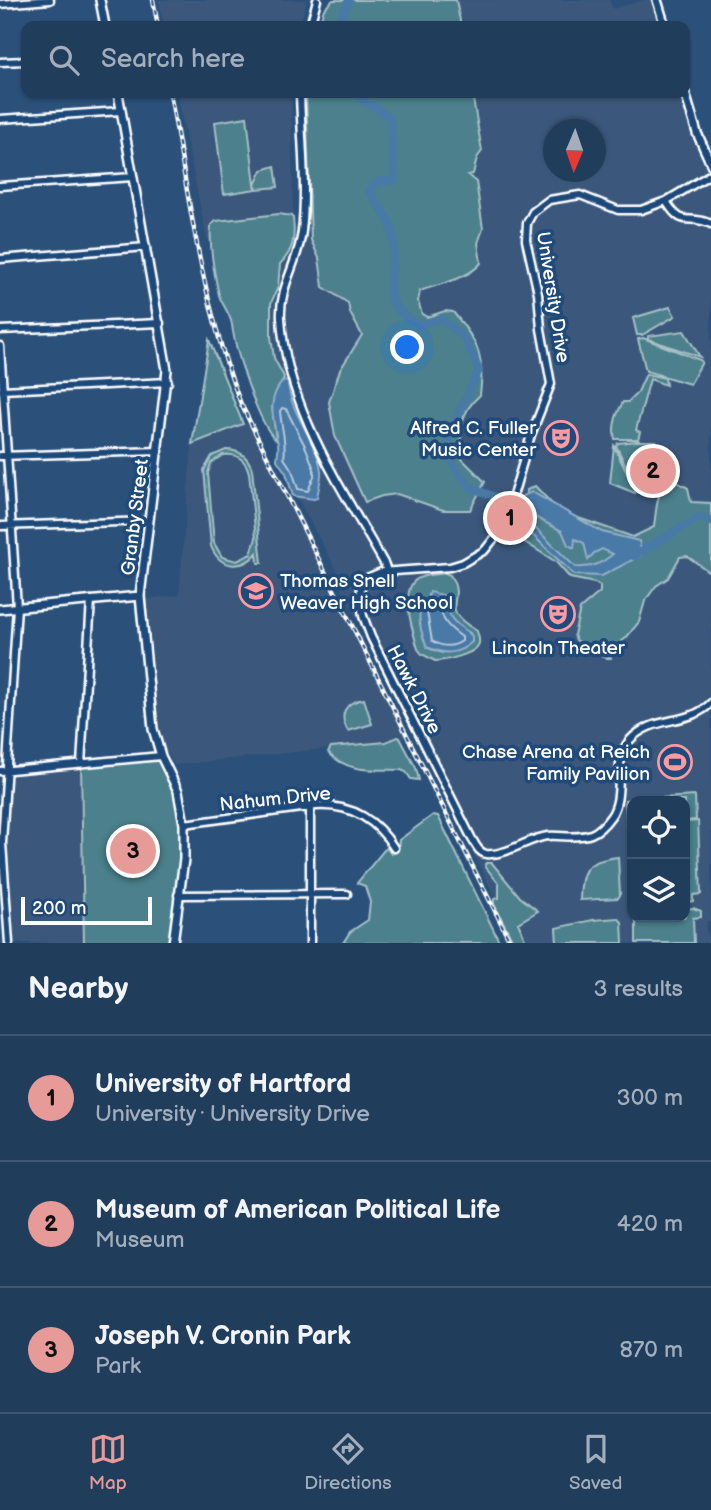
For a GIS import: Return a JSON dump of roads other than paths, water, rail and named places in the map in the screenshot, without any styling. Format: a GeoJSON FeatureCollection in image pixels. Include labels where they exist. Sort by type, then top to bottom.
{"type":"FeatureCollection","features":[{"type":"Feature","properties":{"kind":"main road"},"geometry":{"type":"LineString","coordinates":[[100,0],[104,21]]}},
{"type":"Feature","properties":{"kind":"main road"},"geometry":{"type":"LineString","coordinates":[[657,0],[663,21]]}},
{"type":"Feature","properties":{"kind":"main road","name":"Granby Street"},"geometry":{"type":"LineString","coordinates":[[119,98],[160,323],[168,382],[140,596],[153,729],[161,756],[177,791],[184,824],[185,844],[173,943]]}},
{"type":"Feature","properties":{"kind":"main road"},"geometry":{"type":"LineString","coordinates":[[686,98],[697,133],[711,164]]}},
{"type":"Feature","properties":{"kind":"main road"},"geometry":{"type":"LineString","coordinates":[[0,609],[140,596]]}},
{"type":"Feature","properties":{"kind":"street"},"geometry":{"type":"LineString","coordinates":[[0,4],[50,0]]}},
{"type":"Feature","properties":{"kind":"street"},"geometry":{"type":"LineString","coordinates":[[311,21],[317,0]]}},
{"type":"Feature","properties":{"kind":"street"},"geometry":{"type":"LineString","coordinates":[[0,62],[21,61]]}},
{"type":"Feature","properties":{"kind":"street"},"geometry":{"type":"LineString","coordinates":[[300,98],[303,219],[301,240],[282,301],[285,351],[294,382],[328,467],[387,572]]}},
{"type":"Feature","properties":{"kind":"street"},"geometry":{"type":"LineString","coordinates":[[0,119],[121,111]]}},
{"type":"Feature","properties":{"kind":"street","name":"University Drive"},"geometry":{"type":"LineString","coordinates":[[387,572],[450,567],[473,558],[497,537],[509,509],[531,435],[550,391],[551,382],[541,329],[538,292],[526,240],[530,217],[545,202],[569,195],[587,196],[607,206],[626,211],[645,209],[666,201],[711,174]]}},
{"type":"Feature","properties":{"kind":"street"},"geometry":{"type":"LineString","coordinates":[[0,186],[133,177]]}},
{"type":"Feature","properties":{"kind":"street"},"geometry":{"type":"LineString","coordinates":[[666,201],[673,213],[680,218],[711,224]]}},
{"type":"Feature","properties":{"kind":"street"},"geometry":{"type":"LineString","coordinates":[[0,259],[146,247]]}},
{"type":"Feature","properties":{"kind":"street"},"geometry":{"type":"LineString","coordinates":[[0,330],[160,323]]}},
{"type":"Feature","properties":{"kind":"street"},"geometry":{"type":"LineString","coordinates":[[0,346],[4,456],[17,607],[3,771],[1,843],[3,900],[9,943]]}},
{"type":"Feature","properties":{"kind":"street"},"geometry":{"type":"LineString","coordinates":[[1,390],[168,382]]}},
{"type":"Feature","properties":{"kind":"street"},"geometry":{"type":"LineString","coordinates":[[4,456],[159,451]]}},
{"type":"Feature","properties":{"kind":"street"},"geometry":{"type":"LineString","coordinates":[[0,526],[149,521]]}},
{"type":"Feature","properties":{"kind":"street","name":"Hawk Drive"},"geometry":{"type":"LineString","coordinates":[[387,572],[370,575],[361,587],[365,624],[472,839],[484,853],[499,852],[548,836],[572,837],[593,833],[613,813],[623,750],[631,739],[654,724],[694,715],[711,703]]}},
{"type":"Feature","properties":{"kind":"street"},"geometry":{"type":"LineString","coordinates":[[81,764],[91,600]]}},
{"type":"Feature","properties":{"kind":"street"},"geometry":{"type":"LineString","coordinates":[[0,690],[11,690]]}},
{"type":"Feature","properties":{"kind":"street"},"geometry":{"type":"LineString","coordinates":[[3,771],[161,756]]}},
{"type":"Feature","properties":{"kind":"street"},"geometry":{"type":"LineString","coordinates":[[310,807],[310,943]]}},
{"type":"Feature","properties":{"kind":"street","name":"Nahum Drive"},"geometry":{"type":"LineString","coordinates":[[184,824],[310,807],[338,807],[357,812],[378,827],[394,848]]}},
{"type":"Feature","properties":{"kind":"street"},"geometry":{"type":"LineString","coordinates":[[178,895],[347,894]]}},
{"type":"Feature","properties":{"kind":"water"},"geometry":{"type":"Polygon","coordinates":[[[284,380],[288,382],[293,405],[319,459],[321,477],[317,498],[314,499],[293,496],[286,473],[277,460],[278,446],[272,410],[274,395],[284,380]]]}},
{"type":"Feature","properties":{"kind":"water"},"geometry":{"type":"Polygon","coordinates":[[[532,492],[602,532],[639,541],[642,555],[602,576],[574,575],[513,516],[522,496],[532,492]],[[525,512],[523,516],[575,567],[595,565],[613,554],[602,549],[588,560],[584,543],[575,539],[574,548],[568,545],[562,531],[525,512]]]}},
{"type":"Feature","properties":{"kind":"water"},"geometry":{"type":"Polygon","coordinates":[[[430,592],[450,597],[451,617],[472,636],[472,642],[467,646],[451,652],[427,647],[420,627],[419,611],[420,606],[427,602],[430,592]]]}},
{"type":"Feature","properties":{"kind":"waterway"},"geometry":{"type":"LineString","coordinates":[[339,21],[349,0]]}},
{"type":"Feature","properties":{"kind":"waterway"},"geometry":{"type":"LineString","coordinates":[[360,98],[390,118],[395,176],[393,181],[378,181],[368,191],[392,228],[394,249],[390,286],[395,306],[419,325],[441,319],[464,337],[479,370],[448,436],[453,465],[471,488],[515,504],[522,515]]}},
{"type":"Feature","properties":{"kind":"waterway"},"geometry":{"type":"LineString","coordinates":[[634,556],[700,517],[711,521]]}},
{"type":"Feature","properties":{"kind":"railway"},"geometry":{"type":"LineString","coordinates":[[153,0],[157,21]]}},
{"type":"Feature","properties":{"kind":"railway"},"geometry":{"type":"LineString","coordinates":[[171,98],[206,289],[241,404],[511,943]]}},
{"type":"Feature","properties":{"kind":"place","name":"Alfred C. Fuller Music Center"},"geometry":{"type":"Point","coordinates":[561,438]}},
{"type":"Feature","properties":{"kind":"place","name":"Museum of American Political Life"},"geometry":{"type":"Point","coordinates":[653,471]}},
{"type":"Feature","properties":{"kind":"place","name":"University of Hartford"},"geometry":{"type":"Point","coordinates":[510,518]}},
{"type":"Feature","properties":{"kind":"place","name":"Thomas Snell Weaver High School"},"geometry":{"type":"Point","coordinates":[256,591]}},
{"type":"Feature","properties":{"kind":"place","name":"Lincoln Theater"},"geometry":{"type":"Point","coordinates":[558,614]}},
{"type":"Feature","properties":{"kind":"place","name":"Chase Arena at Reich Family Pavilion"},"geometry":{"type":"Point","coordinates":[675,762]}},
{"type":"Feature","properties":{"kind":"place","name":"Joseph V. Cronin Park"},"geometry":{"type":"Point","coordinates":[133,851]}}]}
